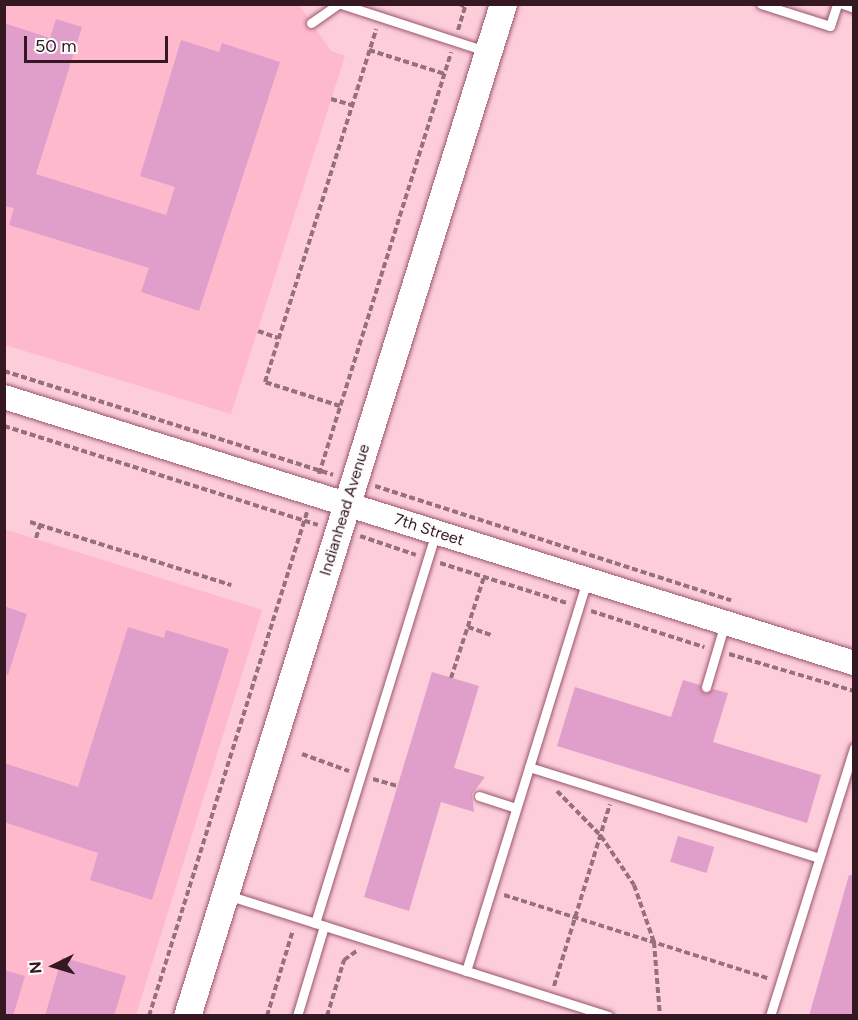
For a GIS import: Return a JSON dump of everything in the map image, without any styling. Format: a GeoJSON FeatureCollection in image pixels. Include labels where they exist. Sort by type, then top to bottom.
{"type":"FeatureCollection","features":[{"type":"Feature","properties":{"kind":"main road","name":"Indianhead Avenue"},"geometry":{"type":"LineString","coordinates":[[187,1016],[503,4]]}},
{"type":"Feature","properties":{"kind":"street","name":"7th Street"},"geometry":{"type":"LineString","coordinates":[[4,397],[350,493],[436,533],[854,663]]}},
{"type":"Feature","properties":{"kind":"lane"},"geometry":{"type":"LineString","coordinates":[[311,22],[339,4],[488,51]]}},
{"type":"Feature","properties":{"kind":"lane"},"geometry":{"type":"LineString","coordinates":[[761,4],[830,26],[837,4]]}},
{"type":"Feature","properties":{"kind":"lane"},"geometry":{"type":"LineString","coordinates":[[843,4],[854,8]]}},
{"type":"Feature","properties":{"kind":"lane"},"geometry":{"type":"LineString","coordinates":[[297,1016],[320,925],[436,533]]}},
{"type":"Feature","properties":{"kind":"lane"},"geometry":{"type":"LineString","coordinates":[[466,971],[587,580]]}},
{"type":"Feature","properties":{"kind":"lane"},"geometry":{"type":"LineString","coordinates":[[705,687],[725,623]]}},
{"type":"Feature","properties":{"kind":"lane"},"geometry":{"type":"LineString","coordinates":[[770,1016],[854,748]]}},
{"type":"Feature","properties":{"kind":"lane"},"geometry":{"type":"LineString","coordinates":[[529,767],[819,858]]}},
{"type":"Feature","properties":{"kind":"lane"},"geometry":{"type":"LineString","coordinates":[[478,796],[516,808]]}},
{"type":"Feature","properties":{"kind":"lane"},"geometry":{"type":"LineString","coordinates":[[225,895],[608,1016]]}},
{"type":"Feature","properties":{"kind":"path"},"geometry":{"type":"LineString","coordinates":[[459,4],[466,7]]}},
{"type":"Feature","properties":{"kind":"path"},"geometry":{"type":"LineString","coordinates":[[340,406],[265,382],[379,17]]}},
{"type":"Feature","properties":{"kind":"path"},"geometry":{"type":"LineString","coordinates":[[369,50],[445,74]]}},
{"type":"Feature","properties":{"kind":"path"},"geometry":{"type":"LineString","coordinates":[[331,99],[351,105]]}},
{"type":"Feature","properties":{"kind":"path"},"geometry":{"type":"LineString","coordinates":[[258,331],[278,338]]}},
{"type":"Feature","properties":{"kind":"path"},"geometry":{"type":"LineString","coordinates":[[4,371],[350,493],[739,603]]}},
{"type":"Feature","properties":{"kind":"path"},"geometry":{"type":"LineString","coordinates":[[30,522],[231,585]]}},
{"type":"Feature","properties":{"kind":"path"},"geometry":{"type":"LineString","coordinates":[[36,538],[40,525]]}},
{"type":"Feature","properties":{"kind":"path"},"geometry":{"type":"LineString","coordinates":[[452,678],[484,577]]}},
{"type":"Feature","properties":{"kind":"path"},"geometry":{"type":"LineString","coordinates":[[468,627],[490,635]]}},
{"type":"Feature","properties":{"kind":"path"},"geometry":{"type":"LineString","coordinates":[[529,767],[601,836],[628,871],[654,942],[660,1016]]}},
{"type":"Feature","properties":{"kind":"path"},"geometry":{"type":"LineString","coordinates":[[550,997],[614,794]]}},
{"type":"Feature","properties":{"kind":"path"},"geometry":{"type":"LineString","coordinates":[[491,891],[780,982]]}},
{"type":"Feature","properties":{"kind":"path"},"geometry":{"type":"LineString","coordinates":[[267,1016],[297,918]]}},
{"type":"Feature","properties":{"kind":"path"},"geometry":{"type":"LineString","coordinates":[[327,1016],[344,960],[371,941]]}},
{"type":"Feature","properties":{"kind":"shaded area"},"geometry":{"type":"Polygon","coordinates":[[[4,5],[299,5],[331,51],[345,56],[231,414],[5,345],[4,5]]]}},
{"type":"Feature","properties":{"kind":"shaded area"},"geometry":{"type":"Polygon","coordinates":[[[4,529],[262,610],[136,1015],[5,1015],[4,529]]]}},
{"type":"Feature","properties":{"kind":"building"},"geometry":{"type":"Polygon","coordinates":[[[56,19],[82,27],[36,174],[166,215],[175,187],[140,176],[181,40],[219,52],[222,43],[280,62],[199,311],[141,292],[149,268],[9,225],[14,208],[4,206],[4,23],[50,38],[56,19]]]}},
{"type":"Feature","properties":{"kind":"building"},"geometry":{"type":"Polygon","coordinates":[[[4,606],[27,614],[8,675],[4,674],[4,606]]]}},
{"type":"Feature","properties":{"kind":"building"},"geometry":{"type":"Polygon","coordinates":[[[128,627],[164,638],[166,630],[229,649],[152,900],[90,880],[98,853],[4,822],[4,763],[78,787],[128,627]]]}},
{"type":"Feature","properties":{"kind":"building"},"geometry":{"type":"Polygon","coordinates":[[[432,672],[479,686],[454,768],[485,777],[472,794],[474,812],[441,802],[409,911],[364,897],[432,672]]]}},
{"type":"Feature","properties":{"kind":"building"},"geometry":{"type":"Polygon","coordinates":[[[683,680],[700,685],[705,694],[713,689],[728,693],[713,742],[821,775],[807,823],[557,746],[575,687],[671,717],[683,680]]]}},
{"type":"Feature","properties":{"kind":"building"},"geometry":{"type":"Polygon","coordinates":[[[678,836],[714,847],[706,873],[670,862],[678,836]]]}},
{"type":"Feature","properties":{"kind":"building"},"geometry":{"type":"Polygon","coordinates":[[[849,875],[854,876],[854,1016],[809,1016],[849,875]]]}},
{"type":"Feature","properties":{"kind":"building"},"geometry":{"type":"Polygon","coordinates":[[[62,957],[126,976],[114,1016],[45,1016],[62,957]]]}},
{"type":"Feature","properties":{"kind":"building"},"geometry":{"type":"Polygon","coordinates":[[[4,970],[25,976],[13,1016],[4,1016],[4,970]]]}}]}
